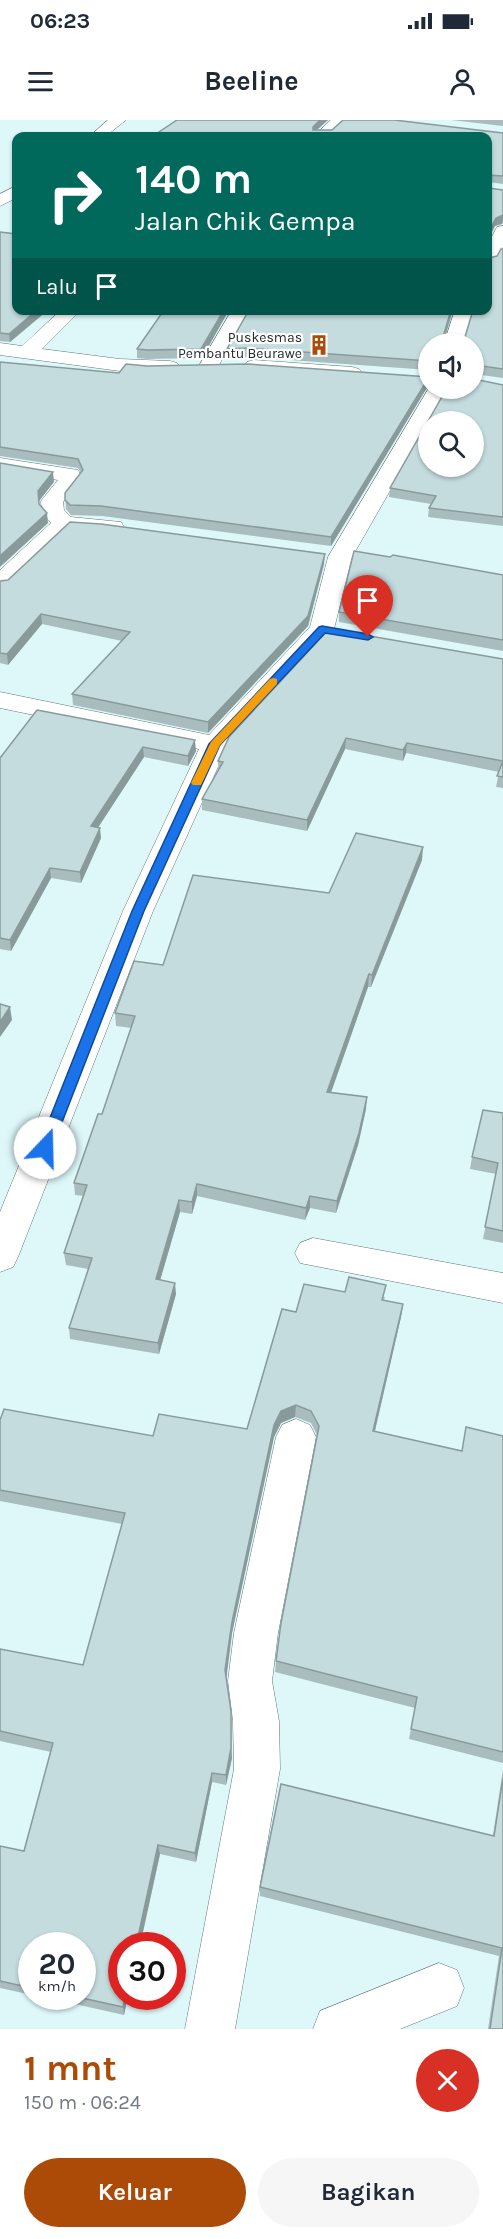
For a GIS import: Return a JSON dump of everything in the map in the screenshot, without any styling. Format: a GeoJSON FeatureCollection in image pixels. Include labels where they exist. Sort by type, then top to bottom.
{"type":"FeatureCollection","features":[{"type":"Feature","properties":{"kind":"street"},"geometry":{"type":"LineString","coordinates":[[102,132],[118,120]]}},
{"type":"Feature","properties":{"kind":"street"},"geometry":{"type":"LineString","coordinates":[[326,132],[340,120]]}},
{"type":"Feature","properties":{"kind":"street"},"geometry":{"type":"LineString","coordinates":[[492,252],[503,231]]}},
{"type":"Feature","properties":{"kind":"street"},"geometry":{"type":"LineString","coordinates":[[26,353],[67,315]]}},
{"type":"Feature","properties":{"kind":"street"},"geometry":{"type":"LineString","coordinates":[[225,366],[240,315]]}},
{"type":"Feature","properties":{"kind":"street"},"geometry":{"type":"LineString","coordinates":[[457,333],[462,315]]}},
{"type":"Feature","properties":{"kind":"street"},"geometry":{"type":"LineString","coordinates":[[0,349],[147,367],[225,366],[375,375]]}},
{"type":"Feature","properties":{"kind":"street"},"geometry":{"type":"LineString","coordinates":[[0,1257],[138,911],[215,744],[334,631],[329,556],[357,525],[420,399]]}},
{"type":"Feature","properties":{"kind":"street"},"geometry":{"type":"LineString","coordinates":[[0,464],[50,470],[70,475],[71,478],[52,501],[53,512],[64,523],[136,530]]}},
{"type":"Feature","properties":{"kind":"street"},"geometry":{"type":"LineString","coordinates":[[0,583],[64,523]]}},
{"type":"Feature","properties":{"kind":"street"},"geometry":{"type":"LineString","coordinates":[[0,726],[11,702],[215,744]]}},
{"type":"Feature","properties":{"kind":"street"},"geometry":{"type":"LineString","coordinates":[[313,1253],[503,1288]]}},
{"type":"Feature","properties":{"kind":"street"},"geometry":{"type":"LineString","coordinates":[[210,2029],[257,1769],[256,1721],[250,1681],[253,1657],[296,1437]]}},
{"type":"Feature","properties":{"kind":"street"},"geometry":{"type":"LineString","coordinates":[[338,2029],[439,1988]]}},
{"type":"Feature","properties":{"kind":"building"},"geometry":{"type":"Polygon","coordinates":[[[177,120],[320,120],[313,130],[332,130],[343,120],[394,120],[503,133],[503,176],[492,175],[492,132],[159,132],[177,120]]]}},
{"type":"Feature","properties":{"kind":"building"},"geometry":{"type":"Polygon","coordinates":[[[492,189],[503,190],[503,215],[496,218],[492,226],[492,189]]]}},
{"type":"Feature","properties":{"kind":"building"},"geometry":{"type":"Polygon","coordinates":[[[0,232],[12,234],[12,315],[31,315],[9,334],[0,333],[0,232]]]}},
{"type":"Feature","properties":{"kind":"building"},"geometry":{"type":"Polygon","coordinates":[[[503,249],[503,369],[484,366],[484,333],[466,333],[472,315],[492,315],[492,257],[497,256],[503,249]]]}},
{"type":"Feature","properties":{"kind":"building"},"geometry":{"type":"Polygon","coordinates":[[[161,315],[221,315],[201,349],[137,349],[161,315]]]}},
{"type":"Feature","properties":{"kind":"building"},"geometry":{"type":"Polygon","coordinates":[[[246,315],[450,315],[444,333],[418,333],[418,360],[248,348],[227,349],[246,315]]]}},
{"type":"Feature","properties":{"kind":"building"},"geometry":{"type":"Polygon","coordinates":[[[0,362],[119,373],[126,364],[147,366],[248,364],[418,376],[418,395],[331,537],[101,506],[70,505],[65,500],[65,493],[83,470],[78,459],[0,447],[0,362]]]}},
{"type":"Feature","properties":{"kind":"building"},"geometry":{"type":"Polygon","coordinates":[[[484,381],[503,385],[503,517],[429,508],[436,496],[390,488],[418,439],[418,477],[484,477],[484,411],[434,411],[441,399],[484,399],[484,381]]]}},
{"type":"Feature","properties":{"kind":"building"},"geometry":{"type":"Polygon","coordinates":[[[0,463],[53,472],[38,491],[39,504],[47,513],[0,556],[0,463]]]}},
{"type":"Feature","properties":{"kind":"building"},"geometry":{"type":"Polygon","coordinates":[[[70,522],[101,524],[325,554],[308,616],[208,722],[72,694],[130,632],[41,614],[7,654],[0,653],[0,581],[8,580],[70,522]]]}},
{"type":"Feature","properties":{"kind":"building"},"geometry":{"type":"Polygon","coordinates":[[[354,551],[390,557],[393,555],[503,575],[503,640],[339,612],[354,551]]]}},
{"type":"Feature","properties":{"kind":"building"},"geometry":{"type":"Polygon","coordinates":[[[329,629],[503,659],[503,761],[407,743],[403,750],[346,738],[307,820],[202,799],[223,762],[218,761],[229,737],[329,629]]]}},
{"type":"Feature","properties":{"kind":"building"},"geometry":{"type":"Polygon","coordinates":[[[37,710],[195,740],[188,756],[143,747],[91,826],[100,828],[80,872],[50,868],[10,940],[0,938],[0,758],[37,710]]]}},
{"type":"Feature","properties":{"kind":"building"},"geometry":{"type":"Polygon","coordinates":[[[503,761],[503,777],[497,776],[503,761]]]}},
{"type":"Feature","properties":{"kind":"building"},"geometry":{"type":"Polygon","coordinates":[[[356,833],[423,847],[372,975],[369,974],[327,1092],[367,1097],[359,1133],[337,1201],[310,1196],[306,1208],[197,1184],[192,1202],[179,1200],[156,1279],[175,1283],[158,1343],[69,1328],[92,1258],[64,1253],[87,1185],[74,1183],[98,1114],[102,1114],[135,1016],[115,1013],[134,961],[163,965],[193,875],[329,893],[356,833]]]}},
{"type":"Feature","properties":{"kind":"building"},"geometry":{"type":"Polygon","coordinates":[[[0,1004],[10,1007],[0,1022],[0,1004]]]}},
{"type":"Feature","properties":{"kind":"building"},"geometry":{"type":"Polygon","coordinates":[[[483,1110],[503,1113],[503,1231],[485,1227],[498,1163],[472,1157],[483,1110]]]}},
{"type":"Feature","properties":{"kind":"building"},"geometry":{"type":"Polygon","coordinates":[[[349,1277],[386,1285],[382,1300],[403,1304],[373,1431],[462,1451],[466,1427],[503,1436],[503,1752],[411,1729],[417,1697],[276,1661],[281,1623],[319,1426],[311,1411],[296,1405],[281,1411],[274,1425],[232,1622],[225,1670],[231,1711],[231,1748],[226,1775],[212,1773],[195,1853],[158,1845],[139,1932],[108,1932],[108,2004],[96,2001],[96,1932],[18,1932],[18,1985],[0,1981],[0,1846],[24,1851],[53,1743],[0,1731],[0,1649],[83,1665],[125,1513],[0,1490],[0,1420],[4,1409],[153,1436],[159,1414],[247,1429],[282,1309],[296,1312],[304,1284],[345,1292],[349,1277]]]}},
{"type":"Feature","properties":{"kind":"building"},"geometry":{"type":"Polygon","coordinates":[[[503,1778],[503,2029],[490,2029],[502,1948],[260,1887],[281,1784],[494,1836],[503,1778]]]}},
{"type":"Feature","properties":{"kind":"slow traffic"},"geometry":{"type":"LineString","coordinates":[[197,783],[215,744],[273,682]]}},
{"type":"Feature","properties":{"kind":"place","name":"Puskesmas Pembantu Beurawe"},"geometry":{"type":"Point","coordinates":[319,345]}},
{"type":"Feature","properties":{"kind":"route"},"geometry":{"type":"LineString","coordinates":[[45,1148],[138,911],[215,744],[322,629],[368,637]]}}]}
